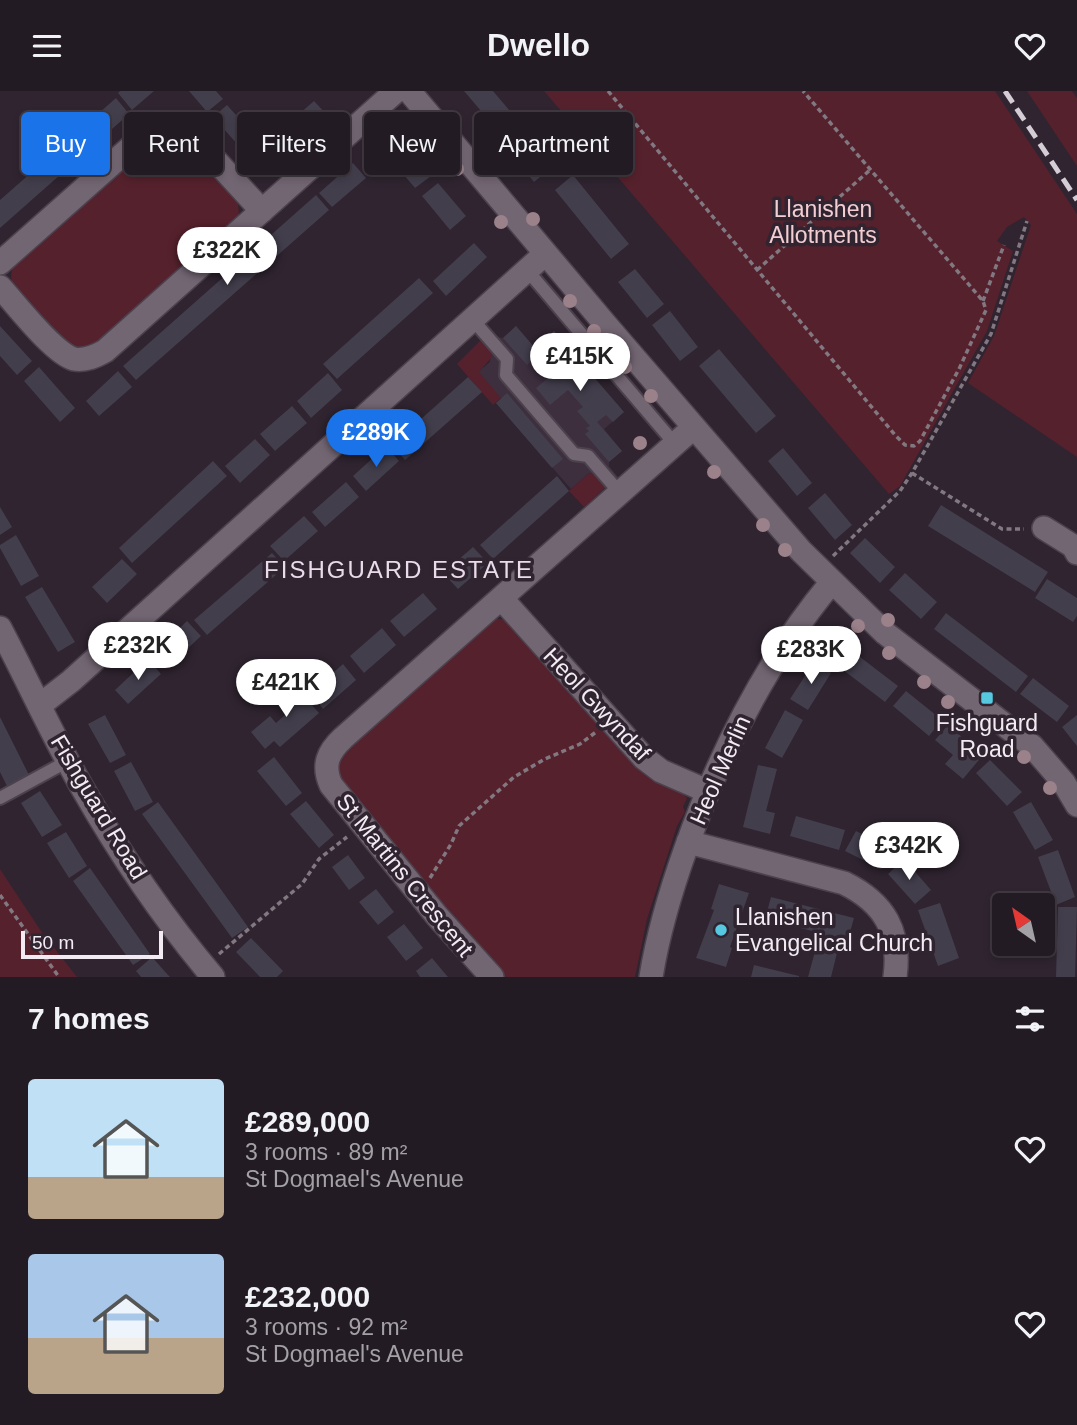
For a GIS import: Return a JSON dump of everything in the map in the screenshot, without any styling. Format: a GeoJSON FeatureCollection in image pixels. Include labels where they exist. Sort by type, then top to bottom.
{"type":"FeatureCollection","features":[{"type":"Feature","properties":{"kind":"street"},"geometry":{"type":"LineString","coordinates":[[0,287],[63,354],[74,359],[94,357],[105,351],[396,91]]}},
{"type":"Feature","properties":{"kind":"street"},"geometry":{"type":"LineString","coordinates":[[409,91],[775,523],[830,571],[894,640],[1032,746],[1064,783],[1077,805]]}},
{"type":"Feature","properties":{"kind":"street"},"geometry":{"type":"LineString","coordinates":[[0,263],[140,139],[160,128],[184,131],[195,138],[262,211]]}},
{"type":"Feature","properties":{"kind":"street"},"geometry":{"type":"LineString","coordinates":[[40,705],[71,681],[545,254]]}},
{"type":"Feature","properties":{"kind":"street","name":"St Martins Crescent"},"geometry":{"type":"LineString","coordinates":[[492,977],[416,892],[362,824],[327,775],[328,755],[343,737],[693,428]]}},
{"type":"Feature","properties":{"kind":"street"},"geometry":{"type":"LineString","coordinates":[[1044,529],[1073,546],[1077,554]]}},
{"type":"Feature","properties":{"kind":"street","name":"Heol Merlin"},"geometry":{"type":"LineString","coordinates":[[651,977],[660,933],[707,791],[739,723],[830,571]]}},
{"type":"Feature","properties":{"kind":"street","name":"Heol Gwyndaf"},"geometry":{"type":"LineString","coordinates":[[501,598],[643,758],[661,771],[707,791]]}},
{"type":"Feature","properties":{"kind":"street","name":"Fishguard Road"},"geometry":{"type":"LineString","coordinates":[[0,628],[68,761],[114,841],[209,972]]}},
{"type":"Feature","properties":{"kind":"street"},"geometry":{"type":"LineString","coordinates":[[688,842],[844,883],[858,890],[880,909],[888,921],[897,948],[895,977]]}},
{"type":"Feature","properties":{"kind":"lane"},"geometry":{"type":"LineString","coordinates":[[527,269],[675,444]]}},
{"type":"Feature","properties":{"kind":"lane"},"geometry":{"type":"LineString","coordinates":[[472,319],[507,359],[506,375],[575,454],[589,456],[620,493]]}},
{"type":"Feature","properties":{"kind":"lane"},"geometry":{"type":"LineString","coordinates":[[0,798],[68,761]]}},
{"type":"Feature","properties":{"kind":"path"},"geometry":{"type":"LineString","coordinates":[[608,91],[895,435],[905,445],[914,446],[920,441],[959,369],[986,310],[983,300],[803,91]]}},
{"type":"Feature","properties":{"kind":"path"},"geometry":{"type":"LineString","coordinates":[[757,270],[870,170]]}},
{"type":"Feature","properties":{"kind":"path"},"geometry":{"type":"LineString","coordinates":[[830,571],[912,473],[991,334],[1027,221]]}},
{"type":"Feature","properties":{"kind":"path"},"geometry":{"type":"LineString","coordinates":[[983,300],[1004,245]]}},
{"type":"Feature","properties":{"kind":"path"},"geometry":{"type":"LineString","coordinates":[[912,473],[1002,530],[1044,529]]}},
{"type":"Feature","properties":{"kind":"path"},"geometry":{"type":"LineString","coordinates":[[416,892],[433,875],[459,826],[514,777],[545,759],[580,744],[609,722]]}},
{"type":"Feature","properties":{"kind":"path"},"geometry":{"type":"LineString","coordinates":[[209,972],[302,884],[319,859],[362,824]]}},
{"type":"Feature","properties":{"kind":"path"},"geometry":{"type":"LineString","coordinates":[[0,895],[60,977]]}},
{"type":"Feature","properties":{"kind":"shaded area"},"geometry":{"type":"Polygon","coordinates":[[[516,326],[541,355],[549,348],[543,341],[554,331],[624,412],[604,429],[622,451],[609,462],[618,477],[606,487],[595,475],[589,473],[571,489],[496,403],[501,399],[478,372],[490,362],[491,352],[481,340],[492,331],[503,338],[516,326]]]}},
{"type":"Feature","properties":{"kind":"green space","name":"Llanishen Allotments"},"geometry":{"type":"Polygon","coordinates":[[[544,91],[995,91],[1077,214],[1077,457],[968,383],[994,336],[1031,225],[1024,217],[1007,227],[997,241],[1013,251],[987,331],[900,486],[889,494],[616,175],[633,175],[633,112],[562,112],[544,91]]]}},
{"type":"Feature","properties":{"kind":"green space"},"geometry":{"type":"Polygon","coordinates":[[[1027,91],[1072,91],[1077,98],[1077,166],[1027,91]]]}},
{"type":"Feature","properties":{"kind":"green space"},"geometry":{"type":"Polygon","coordinates":[[[124,162],[124,175],[214,175],[238,200],[239,216],[234,225],[97,346],[71,349],[13,288],[12,266],[124,162]]]}},
{"type":"Feature","properties":{"kind":"green space"},"geometry":{"type":"Polygon","coordinates":[[[481,340],[492,352],[492,357],[479,372],[501,398],[493,405],[457,364],[481,340]]]}},
{"type":"Feature","properties":{"kind":"green space"},"geometry":{"type":"Polygon","coordinates":[[[589,473],[595,475],[606,487],[584,507],[569,491],[589,473]]]}},
{"type":"Feature","properties":{"kind":"green space"},"geometry":{"type":"Polygon","coordinates":[[[493,618],[508,620],[687,798],[683,807],[685,812],[677,826],[647,919],[635,977],[502,977],[340,784],[334,758],[493,618]]]}},
{"type":"Feature","properties":{"kind":"green space"},"geometry":{"type":"Polygon","coordinates":[[[0,869],[41,931],[77,977],[0,977],[0,869]]]}},
{"type":"Feature","properties":{"kind":"building"},"geometry":{"type":"Polygon","coordinates":[[[154,91],[132,110],[118,93],[154,91]]]}},
{"type":"Feature","properties":{"kind":"building"},"geometry":{"type":"Polygon","coordinates":[[[189,91],[216,91],[223,99],[207,112],[189,91]]]}},
{"type":"Feature","properties":{"kind":"building"},"geometry":{"type":"Polygon","coordinates":[[[464,91],[493,91],[511,112],[482,112],[464,91]]]}},
{"type":"Feature","properties":{"kind":"building"},"geometry":{"type":"Polygon","coordinates":[[[116,98],[127,112],[124,112],[124,118],[110,131],[110,112],[100,112],[116,98]]]}},
{"type":"Feature","properties":{"kind":"building"},"geometry":{"type":"Polygon","coordinates":[[[314,101],[324,112],[301,112],[314,101]]]}},
{"type":"Feature","properties":{"kind":"building"},"geometry":{"type":"Polygon","coordinates":[[[227,105],[237,116],[237,144],[223,128],[223,112],[219,112],[227,105]]]}},
{"type":"Feature","properties":{"kind":"building"},"geometry":{"type":"Polygon","coordinates":[[[353,163],[366,178],[332,207],[319,193],[339,175],[350,175],[350,166],[353,163]]]}},
{"type":"Feature","properties":{"kind":"building"},"geometry":{"type":"Polygon","coordinates":[[[28,175],[60,175],[0,228],[0,200],[28,175]]]}},
{"type":"Feature","properties":{"kind":"building"},"geometry":{"type":"Polygon","coordinates":[[[404,175],[431,176],[415,188],[404,175]]]}},
{"type":"Feature","properties":{"kind":"building"},"geometry":{"type":"Polygon","coordinates":[[[528,175],[542,175],[534,182],[528,175]]]}},
{"type":"Feature","properties":{"kind":"building"},"geometry":{"type":"Polygon","coordinates":[[[573,175],[629,244],[611,259],[555,190],[573,175]]]}},
{"type":"Feature","properties":{"kind":"building"},"geometry":{"type":"Polygon","coordinates":[[[438,183],[466,216],[450,230],[422,196],[438,183]]]}},
{"type":"Feature","properties":{"kind":"building"},"geometry":{"type":"Polygon","coordinates":[[[316,195],[329,210],[136,380],[123,366],[316,195]]]}},
{"type":"Feature","properties":{"kind":"building"},"geometry":{"type":"Polygon","coordinates":[[[474,243],[487,257],[446,296],[433,281],[474,243]]]}},
{"type":"Feature","properties":{"kind":"building"},"geometry":{"type":"Polygon","coordinates":[[[635,269],[664,304],[647,318],[618,282],[635,269]]]}},
{"type":"Feature","properties":{"kind":"building"},"geometry":{"type":"Polygon","coordinates":[[[419,278],[433,293],[337,379],[323,364],[419,278]]]}},
{"type":"Feature","properties":{"kind":"building"},"geometry":{"type":"Polygon","coordinates":[[[670,311],[698,347],[680,361],[652,325],[670,311]]]}},
{"type":"Feature","properties":{"kind":"building"},"geometry":{"type":"Polygon","coordinates":[[[0,326],[32,361],[17,375],[0,356],[0,326]]]}},
{"type":"Feature","properties":{"kind":"building"},"geometry":{"type":"Polygon","coordinates":[[[516,326],[540,354],[527,365],[503,338],[516,326]]]}},
{"type":"Feature","properties":{"kind":"building"},"geometry":{"type":"Polygon","coordinates":[[[554,331],[624,412],[613,422],[606,415],[597,422],[622,451],[609,462],[585,434],[589,431],[586,428],[590,426],[577,411],[583,407],[568,390],[550,405],[536,388],[554,373],[540,356],[549,348],[543,341],[554,331]]]}},
{"type":"Feature","properties":{"kind":"building"},"geometry":{"type":"Polygon","coordinates":[[[719,349],[776,416],[756,433],[699,366],[719,349]]]}},
{"type":"Feature","properties":{"kind":"building"},"geometry":{"type":"Polygon","coordinates":[[[39,367],[75,408],[60,422],[24,381],[39,367]]]}},
{"type":"Feature","properties":{"kind":"building"},"geometry":{"type":"Polygon","coordinates":[[[118,371],[132,387],[99,416],[86,401],[118,371]]]}},
{"type":"Feature","properties":{"kind":"building"},"geometry":{"type":"Polygon","coordinates":[[[328,373],[342,390],[311,418],[297,401],[328,373]]]}},
{"type":"Feature","properties":{"kind":"building"},"geometry":{"type":"Polygon","coordinates":[[[468,377],[482,392],[405,460],[392,445],[468,377]]]}},
{"type":"Feature","properties":{"kind":"building"},"geometry":{"type":"Polygon","coordinates":[[[507,393],[563,459],[552,468],[496,403],[507,393]]]}},
{"type":"Feature","properties":{"kind":"building"},"geometry":{"type":"Polygon","coordinates":[[[292,406],[307,423],[275,451],[260,434],[292,406]]]}},
{"type":"Feature","properties":{"kind":"building"},"geometry":{"type":"Polygon","coordinates":[[[255,439],[270,455],[240,483],[225,466],[255,439]]]}},
{"type":"Feature","properties":{"kind":"building"},"geometry":{"type":"Polygon","coordinates":[[[386,446],[399,461],[366,491],[353,476],[386,446]]]}},
{"type":"Feature","properties":{"kind":"building"},"geometry":{"type":"Polygon","coordinates":[[[783,448],[812,483],[797,496],[768,461],[783,448]]]}},
{"type":"Feature","properties":{"kind":"building"},"geometry":{"type":"Polygon","coordinates":[[[213,461],[227,476],[132,563],[119,548],[213,461]]]}},
{"type":"Feature","properties":{"kind":"building"},"geometry":{"type":"Polygon","coordinates":[[[557,476],[569,491],[493,559],[480,545],[557,476]]]}},
{"type":"Feature","properties":{"kind":"building"},"geometry":{"type":"Polygon","coordinates":[[[346,482],[359,497],[325,527],[312,512],[346,482]]]}},
{"type":"Feature","properties":{"kind":"building"},"geometry":{"type":"Polygon","coordinates":[[[825,493],[852,525],[835,540],[808,508],[825,493]]]}},
{"type":"Feature","properties":{"kind":"building"},"geometry":{"type":"Polygon","coordinates":[[[941,505],[1048,572],[1035,592],[928,526],[941,505]]]}},
{"type":"Feature","properties":{"kind":"building"},"geometry":{"type":"Polygon","coordinates":[[[0,507],[12,527],[0,535],[0,507]]]}},
{"type":"Feature","properties":{"kind":"building"},"geometry":{"type":"Polygon","coordinates":[[[304,516],[318,531],[284,561],[270,546],[304,516]]]}},
{"type":"Feature","properties":{"kind":"building"},"geometry":{"type":"Polygon","coordinates":[[[16,535],[39,576],[21,586],[0,548],[0,545],[16,535]]]}},
{"type":"Feature","properties":{"kind":"building"},"geometry":{"type":"Polygon","coordinates":[[[865,538],[895,567],[880,583],[850,553],[865,538]]]}},
{"type":"Feature","properties":{"kind":"building"},"geometry":{"type":"Polygon","coordinates":[[[473,547],[488,563],[458,589],[443,573],[473,547]]]}},
{"type":"Feature","properties":{"kind":"building"},"geometry":{"type":"Polygon","coordinates":[[[272,553],[285,567],[207,635],[194,620],[272,553]]]}},
{"type":"Feature","properties":{"kind":"building"},"geometry":{"type":"Polygon","coordinates":[[[122,559],[137,574],[107,603],[92,587],[122,559]]]}},
{"type":"Feature","properties":{"kind":"building"},"geometry":{"type":"Polygon","coordinates":[[[905,573],[937,602],[921,619],[889,590],[905,573]]]}},
{"type":"Feature","properties":{"kind":"building"},"geometry":{"type":"Polygon","coordinates":[[[1047,579],[1077,598],[1077,616],[1073,622],[1035,598],[1047,579]]]}},
{"type":"Feature","properties":{"kind":"building"},"geometry":{"type":"Polygon","coordinates":[[[42,587],[75,642],[58,652],[25,597],[42,587]]]}},
{"type":"Feature","properties":{"kind":"building"},"geometry":{"type":"Polygon","coordinates":[[[423,593],[437,609],[404,637],[390,621],[423,593]]]}},
{"type":"Feature","properties":{"kind":"building"},"geometry":{"type":"Polygon","coordinates":[[[946,613],[1028,676],[1016,692],[934,629],[946,613]]]}},
{"type":"Feature","properties":{"kind":"building"},"geometry":{"type":"Polygon","coordinates":[[[187,621],[201,636],[168,667],[155,652],[187,621]]]}},
{"type":"Feature","properties":{"kind":"building"},"geometry":{"type":"Polygon","coordinates":[[[382,628],[396,645],[364,673],[350,656],[382,628]]]}},
{"type":"Feature","properties":{"kind":"building"},"geometry":{"type":"Polygon","coordinates":[[[847,647],[898,686],[885,702],[834,663],[847,647]]]}},
{"type":"Feature","properties":{"kind":"building"},"geometry":{"type":"Polygon","coordinates":[[[148,659],[161,674],[128,704],[115,690],[148,659]]]}},
{"type":"Feature","properties":{"kind":"building"},"geometry":{"type":"Polygon","coordinates":[[[814,662],[831,673],[808,710],[790,699],[814,662]]]}},
{"type":"Feature","properties":{"kind":"building"},"geometry":{"type":"Polygon","coordinates":[[[343,664],[356,680],[323,709],[310,693],[343,664]]]}},
{"type":"Feature","properties":{"kind":"building"},"geometry":{"type":"Polygon","coordinates":[[[1033,678],[1069,706],[1057,722],[1020,694],[1033,678]]]}},
{"type":"Feature","properties":{"kind":"building"},"geometry":{"type":"Polygon","coordinates":[[[289,679],[319,713],[280,747],[274,741],[265,749],[251,732],[270,716],[276,723],[294,707],[278,689],[289,679]]]}},
{"type":"Feature","properties":{"kind":"building"},"geometry":{"type":"Polygon","coordinates":[[[906,691],[942,720],[929,736],[893,706],[906,691]]]}},
{"type":"Feature","properties":{"kind":"building"},"geometry":{"type":"Polygon","coordinates":[[[785,710],[803,720],[782,758],[765,748],[785,710]]]}},
{"type":"Feature","properties":{"kind":"building"},"geometry":{"type":"Polygon","coordinates":[[[105,715],[126,755],[110,763],[88,724],[105,715]]]}},
{"type":"Feature","properties":{"kind":"building"},"geometry":{"type":"Polygon","coordinates":[[[1077,715],[1077,746],[1062,727],[1077,715]]]}},
{"type":"Feature","properties":{"kind":"building"},"geometry":{"type":"Polygon","coordinates":[[[0,717],[29,775],[7,786],[0,772],[0,717]]]}},
{"type":"Feature","properties":{"kind":"building"},"geometry":{"type":"Polygon","coordinates":[[[948,725],[983,755],[963,779],[945,764],[953,755],[935,740],[948,725]]]}},
{"type":"Feature","properties":{"kind":"building"},"geometry":{"type":"Polygon","coordinates":[[[274,757],[302,793],[286,806],[257,771],[274,757]]]}},
{"type":"Feature","properties":{"kind":"building"},"geometry":{"type":"Polygon","coordinates":[[[990,760],[1022,792],[1007,806],[976,773],[990,760]]]}},
{"type":"Feature","properties":{"kind":"building"},"geometry":{"type":"Polygon","coordinates":[[[131,762],[153,802],[135,811],[114,771],[131,762]]]}},
{"type":"Feature","properties":{"kind":"building"},"geometry":{"type":"Polygon","coordinates":[[[758,765],[777,769],[766,811],[775,813],[770,834],[743,827],[758,765]]]}},
{"type":"Feature","properties":{"kind":"building"},"geometry":{"type":"Polygon","coordinates":[[[40,791],[62,825],[42,837],[21,803],[40,791]]]}},
{"type":"Feature","properties":{"kind":"building"},"geometry":{"type":"Polygon","coordinates":[[[306,801],[334,835],[319,848],[290,814],[306,801]]]}},
{"type":"Feature","properties":{"kind":"building"},"geometry":{"type":"Polygon","coordinates":[[[158,802],[248,927],[232,938],[142,814],[158,802]]]}},
{"type":"Feature","properties":{"kind":"building"},"geometry":{"type":"Polygon","coordinates":[[[1031,802],[1053,840],[1035,850],[1013,812],[1031,802]]]}},
{"type":"Feature","properties":{"kind":"building"},"geometry":{"type":"Polygon","coordinates":[[[796,816],[845,830],[839,850],[790,836],[796,816]]]}},
{"type":"Feature","properties":{"kind":"building"},"geometry":{"type":"Polygon","coordinates":[[[856,831],[892,849],[881,869],[845,851],[856,831]]]}},
{"type":"Feature","properties":{"kind":"building"},"geometry":{"type":"Polygon","coordinates":[[[66,832],[87,866],[69,878],[47,843],[66,832]]]}},
{"type":"Feature","properties":{"kind":"building"},"geometry":{"type":"Polygon","coordinates":[[[1058,850],[1075,897],[1056,905],[1055,893],[1052,893],[1038,857],[1058,850]]]}},
{"type":"Feature","properties":{"kind":"building"},"geometry":{"type":"Polygon","coordinates":[[[348,855],[365,878],[349,890],[332,867],[348,855]]]}},
{"type":"Feature","properties":{"kind":"building"},"geometry":{"type":"Polygon","coordinates":[[[904,859],[931,890],[915,904],[888,874],[904,859]]]}},
{"type":"Feature","properties":{"kind":"building"},"geometry":{"type":"Polygon","coordinates":[[[90,868],[150,954],[133,965],[73,881],[90,868]]]}},
{"type":"Feature","properties":{"kind":"building","name":"Llanishen Evangelical Church"},"geometry":{"type":"Polygon","coordinates":[[[719,884],[749,893],[730,947],[732,948],[726,967],[696,958],[714,910],[711,909],[719,884]]]}},
{"type":"Feature","properties":{"kind":"building"},"geometry":{"type":"Polygon","coordinates":[[[376,889],[394,912],[378,925],[359,902],[376,889]]]}},
{"type":"Feature","properties":{"kind":"building"},"geometry":{"type":"Polygon","coordinates":[[[771,897],[854,918],[847,943],[840,941],[831,977],[808,977],[820,933],[765,919],[771,897]]]}},
{"type":"Feature","properties":{"kind":"building"},"geometry":{"type":"Polygon","coordinates":[[[940,903],[959,958],[938,966],[918,910],[940,903]]]}},
{"type":"Feature","properties":{"kind":"building"},"geometry":{"type":"Polygon","coordinates":[[[1058,907],[1077,907],[1075,977],[1056,977],[1058,907]]]}},
{"type":"Feature","properties":{"kind":"building"},"geometry":{"type":"Polygon","coordinates":[[[404,924],[423,948],[406,961],[387,937],[404,924]]]}},
{"type":"Feature","properties":{"kind":"building"},"geometry":{"type":"Polygon","coordinates":[[[251,938],[283,971],[277,977],[260,977],[236,952],[251,938]]]}},
{"type":"Feature","properties":{"kind":"building"},"geometry":{"type":"Polygon","coordinates":[[[152,957],[170,977],[141,977],[136,971],[152,957]]]}},
{"type":"Feature","properties":{"kind":"building"},"geometry":{"type":"Polygon","coordinates":[[[432,958],[448,977],[420,977],[416,971],[432,958]]]}},
{"type":"Feature","properties":{"kind":"building"},"geometry":{"type":"Polygon","coordinates":[[[754,965],[799,976],[799,977],[751,977],[754,965]]]}},
{"type":"Feature","properties":{"kind":"railway"},"geometry":{"type":"LineString","coordinates":[[1005,91],[1077,200]]}},
{"type":"Feature","properties":{"kind":"place","name":"Fishguard Road"},"geometry":{"type":"Point","coordinates":[987,698]}},
{"type":"Feature","properties":{"kind":"place","name":"Llanishen Evangelical Church"},"geometry":{"type":"Point","coordinates":[721,930]}},
{"type":"Feature","properties":{"kind":"district","name":"FISHGUARD ESTATE"},"geometry":{"type":"Point","coordinates":[399,570]}}]}
